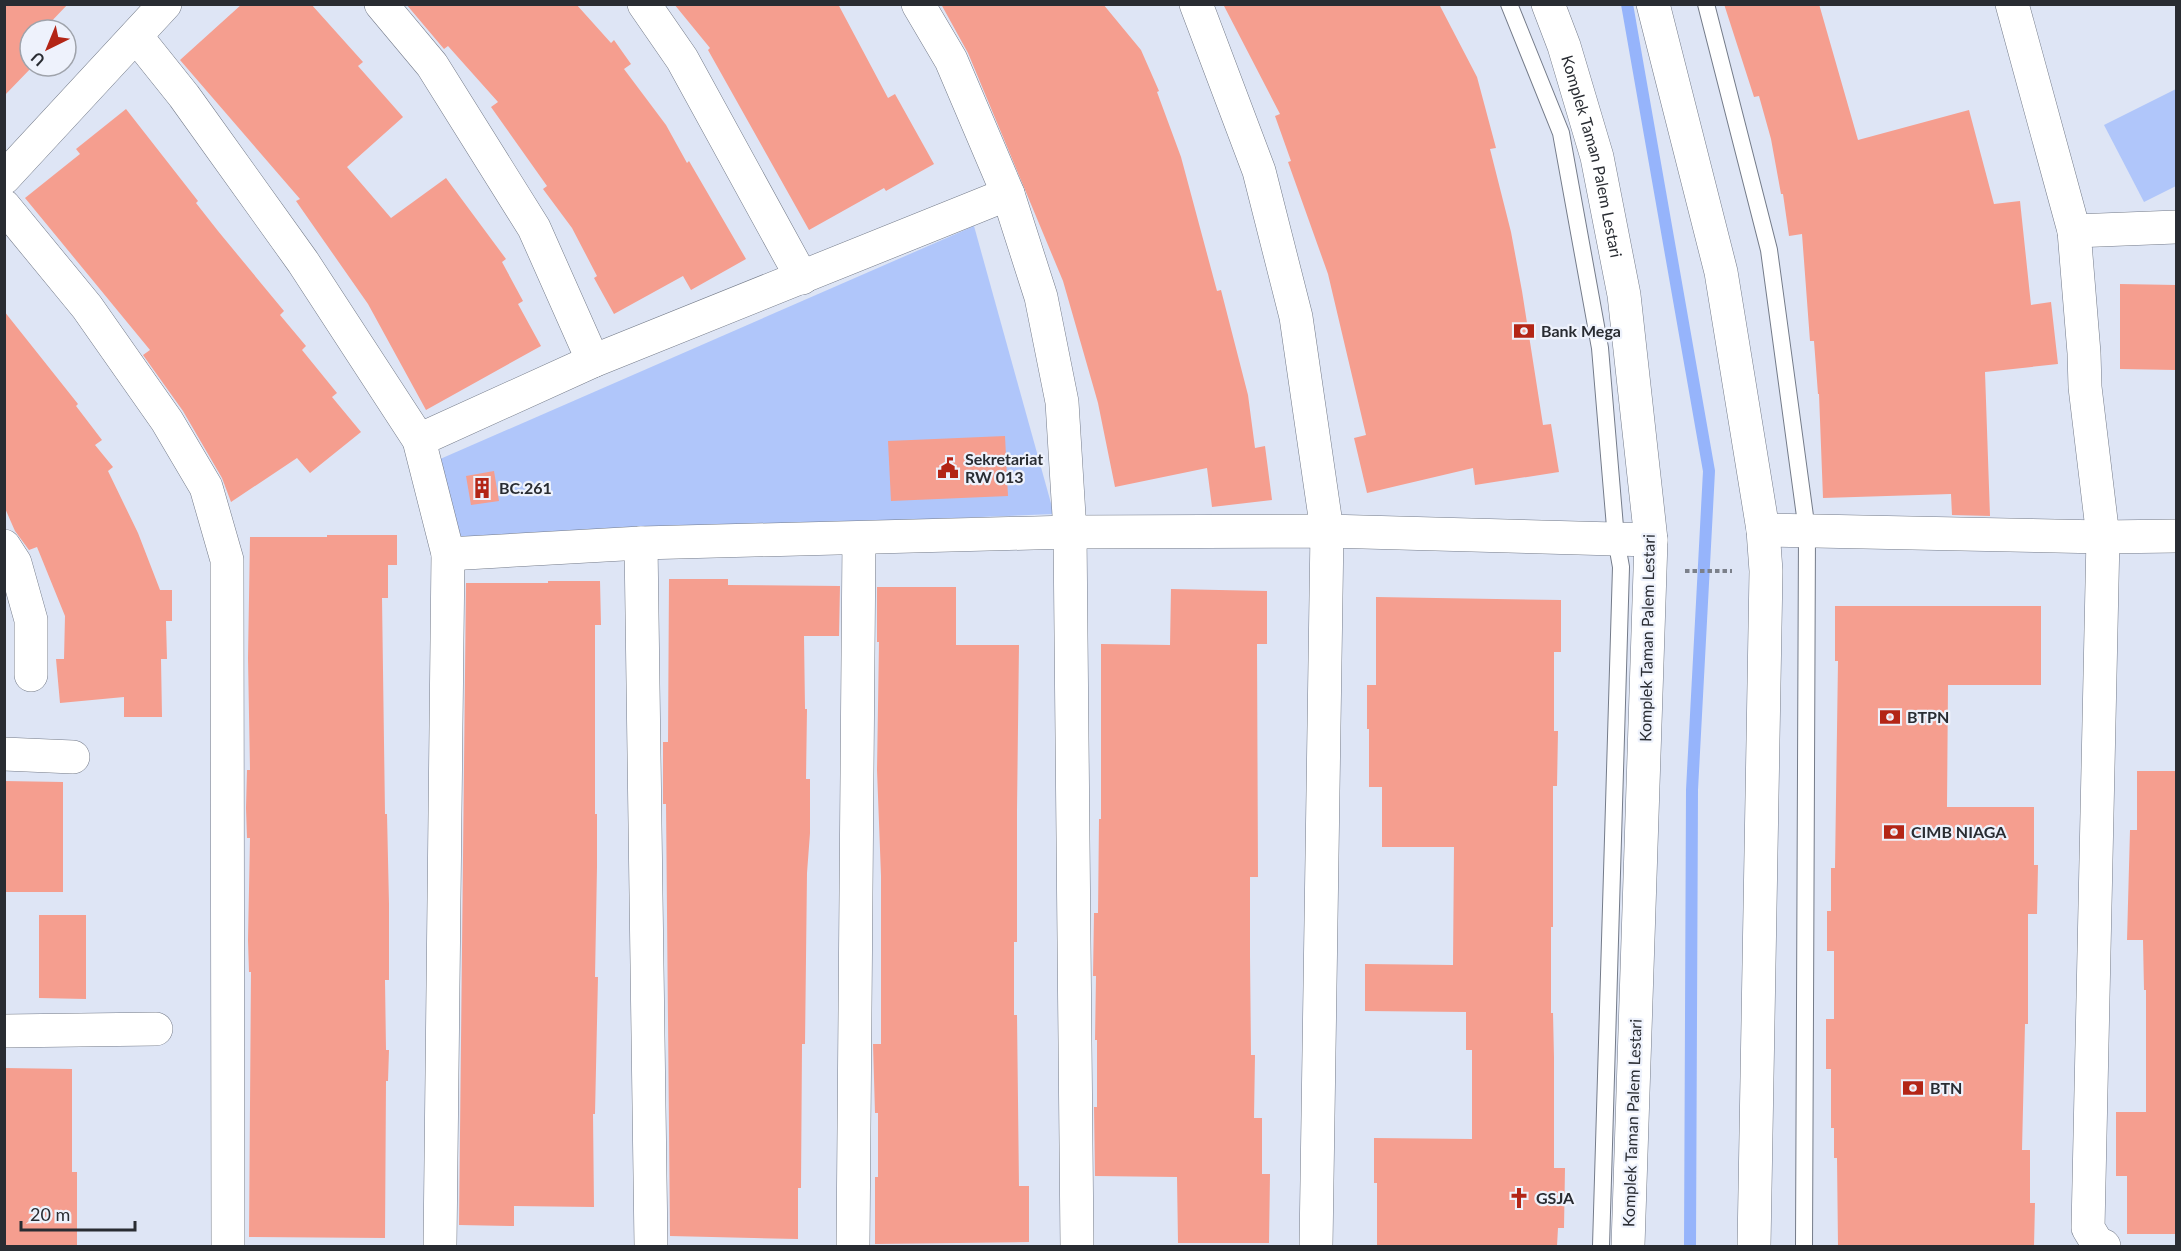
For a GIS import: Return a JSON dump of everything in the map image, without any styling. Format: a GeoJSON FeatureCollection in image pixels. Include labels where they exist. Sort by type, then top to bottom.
{"type":"FeatureCollection","features":[{"type":"Feature","properties":{"kind":"street"},"geometry":{"type":"LineString","coordinates":[[8,168],[165,4]]}},
{"type":"Feature","properties":{"kind":"street"},"geometry":{"type":"LineString","coordinates":[[381,4],[432,66],[534,228],[593,361]]}},
{"type":"Feature","properties":{"kind":"street"},"geometry":{"type":"LineString","coordinates":[[644,4],[682,59],[802,278]]}},
{"type":"Feature","properties":{"kind":"street"},"geometry":{"type":"LineString","coordinates":[[918,4],[951,60],[1008,194],[1041,297],[1062,402],[1070,532],[1077,1246]]}},
{"type":"Feature","properties":{"kind":"street"},"geometry":{"type":"LineString","coordinates":[[1196,4],[1259,171],[1296,317],[1327,531],[1316,1246]]}},
{"type":"Feature","properties":{"kind":"street","name":"Komplek Taman Palem Lestari"},"geometry":{"type":"LineString","coordinates":[[1548,4],[1564,46],[1600,168],[1624,295],[1651,540],[1628,1246]]}},
{"type":"Feature","properties":{"kind":"street"},"geometry":{"type":"LineString","coordinates":[[1653,4],[1721,272],[1763,530],[1766,571],[1754,1246]]}},
{"type":"Feature","properties":{"kind":"street"},"geometry":{"type":"LineString","coordinates":[[2012,4],[2074,231],[2085,387],[2103,537],[2088,1228],[2099,1245]]}},
{"type":"Feature","properties":{"kind":"street"},"geometry":{"type":"LineString","coordinates":[[136,36],[184,96],[303,262],[419,440],[448,554],[440,1246]]}},
{"type":"Feature","properties":{"kind":"street"},"geometry":{"type":"LineString","coordinates":[[419,440],[593,361],[1008,194]]}},
{"type":"Feature","properties":{"kind":"street"},"geometry":{"type":"LineString","coordinates":[[4,206],[87,307],[167,421],[206,487],[226,560],[228,1246]]}},
{"type":"Feature","properties":{"kind":"street"},"geometry":{"type":"LineString","coordinates":[[2074,231],[2176,227]]}},
{"type":"Feature","properties":{"kind":"street"},"geometry":{"type":"LineString","coordinates":[[1763,530],[2103,537],[2176,536]]}},
{"type":"Feature","properties":{"kind":"street"},"geometry":{"type":"LineString","coordinates":[[448,554],[641,543],[1070,532],[1327,531],[1651,540]]}},
{"type":"Feature","properties":{"kind":"street"},"geometry":{"type":"LineString","coordinates":[[853,1246],[859,539]]}},
{"type":"Feature","properties":{"kind":"street"},"geometry":{"type":"LineString","coordinates":[[641,543],[651,1246]]}},
{"type":"Feature","properties":{"kind":"street"},"geometry":{"type":"LineString","coordinates":[[4,546],[15,563],[32,620],[31,675]]}},
{"type":"Feature","properties":{"kind":"street"},"geometry":{"type":"LineString","coordinates":[[4,754],[73,757]]}},
{"type":"Feature","properties":{"kind":"street"},"geometry":{"type":"LineString","coordinates":[[4,1031],[156,1029]]}},
{"type":"Feature","properties":{"kind":"lane"},"geometry":{"type":"LineString","coordinates":[[1509,4],[1561,133],[1600,348],[1616,539],[1621,567],[1601,1246]]}},
{"type":"Feature","properties":{"kind":"lane"},"geometry":{"type":"LineString","coordinates":[[1706,4],[1769,250],[1807,531],[1804,1246]]}},
{"type":"Feature","properties":{"kind":"path"},"geometry":{"type":"LineString","coordinates":[[1674,571],[1733,571]]}},
{"type":"Feature","properties":{"kind":"shaded area"},"geometry":{"type":"Polygon","coordinates":[[[2176,89],[2176,186],[2144,202],[2104,125],[2176,89]]]}},
{"type":"Feature","properties":{"kind":"shaded area"},"geometry":{"type":"Polygon","coordinates":[[[974,226],[1054,514],[444,539],[431,463],[974,226]]]}},
{"type":"Feature","properties":{"kind":"building"},"geometry":{"type":"Polygon","coordinates":[[[4,4],[68,4],[55,18],[18,18],[18,78],[21,78],[4,96],[4,4]]]}},
{"type":"Feature","properties":{"kind":"building"},"geometry":{"type":"Polygon","coordinates":[[[242,4],[311,4],[363,62],[358,66],[403,117],[347,167],[391,218],[446,178],[506,259],[502,262],[523,301],[518,304],[541,346],[426,410],[368,304],[296,201],[300,199],[180,60],[242,4]]]}},
{"type":"Feature","properties":{"kind":"building"},"geometry":{"type":"Polygon","coordinates":[[[406,4],[576,4],[611,43],[614,40],[631,64],[624,69],[666,125],[746,259],[691,290],[683,276],[614,314],[594,278],[597,276],[572,228],[543,189],[547,186],[491,107],[498,102],[448,46],[444,49],[406,4]]]}},
{"type":"Feature","properties":{"kind":"building"},"geometry":{"type":"Polygon","coordinates":[[[674,4],[838,4],[888,98],[895,94],[934,164],[886,191],[884,188],[809,230],[708,50],[710,48],[674,4]]]}},
{"type":"Feature","properties":{"kind":"building"},"geometry":{"type":"Polygon","coordinates":[[[941,4],[1103,4],[1141,50],[1159,91],[1157,92],[1181,157],[1217,291],[1221,290],[1248,395],[1255,448],[1265,446],[1272,500],[1212,507],[1207,468],[1115,487],[1098,403],[1063,281],[968,53],[941,4]]]}},
{"type":"Feature","properties":{"kind":"building"},"geometry":{"type":"Polygon","coordinates":[[[1223,4],[1439,4],[1477,77],[1496,148],[1490,149],[1511,232],[1543,425],[1551,424],[1559,472],[1475,485],[1473,468],[1367,493],[1354,438],[1366,435],[1328,274],[1288,162],[1291,161],[1275,116],[1280,114],[1223,4]]]}},
{"type":"Feature","properties":{"kind":"building"},"geometry":{"type":"Polygon","coordinates":[[[1724,4],[1819,4],[1858,140],[1969,110],[1994,204],[2020,201],[2031,305],[2051,302],[2058,364],[1985,372],[1990,516],[1952,515],[1951,494],[1823,498],[1819,394],[1814,341],[1810,341],[1802,234],[1789,236],[1783,194],[1781,194],[1771,139],[1759,96],[1754,97],[1724,4]]]}},
{"type":"Feature","properties":{"kind":"building"},"geometry":{"type":"Polygon","coordinates":[[[126,109],[198,201],[196,203],[284,311],[280,315],[306,346],[302,350],[337,393],[332,397],[361,432],[310,473],[297,458],[231,502],[222,478],[183,411],[143,355],[150,350],[25,198],[80,154],[76,149],[126,109]]]}},
{"type":"Feature","properties":{"kind":"building"},"geometry":{"type":"Polygon","coordinates":[[[2120,284],[2176,285],[2176,370],[2120,369],[2120,284]]]}},
{"type":"Feature","properties":{"kind":"building"},"geometry":{"type":"Polygon","coordinates":[[[4,311],[78,404],[76,406],[102,440],[95,445],[113,467],[108,471],[138,533],[160,590],[172,590],[172,621],[166,621],[167,659],[161,659],[162,717],[124,717],[124,697],[60,703],[56,659],[64,659],[65,616],[37,547],[29,550],[15,531],[4,506],[4,311]]]}},
{"type":"Feature","properties":{"kind":"building","name":"Sekretariat RW 013"},"geometry":{"type":"Polygon","coordinates":[[[1005,436],[1008,496],[891,501],[888,441],[1005,436]]]}},
{"type":"Feature","properties":{"kind":"building","name":"BC.261"},"geometry":{"type":"Polygon","coordinates":[[[494,471],[499,501],[471,505],[466,476],[494,471]]]}},
{"type":"Feature","properties":{"kind":"building"},"geometry":{"type":"Polygon","coordinates":[[[327,535],[397,535],[397,565],[388,565],[388,598],[382,598],[385,814],[387,814],[389,904],[389,980],[385,980],[386,1050],[389,1050],[388,1081],[386,1081],[385,1238],[249,1237],[251,972],[249,972],[248,940],[250,838],[247,838],[246,808],[247,770],[250,770],[248,658],[250,537],[327,537],[327,535]]]}},
{"type":"Feature","properties":{"kind":"building"},"geometry":{"type":"Polygon","coordinates":[[[669,579],[728,579],[728,585],[840,586],[839,636],[804,636],[805,709],[807,709],[806,779],[810,779],[810,833],[807,873],[805,1044],[802,1044],[801,1188],[798,1188],[798,1239],[670,1236],[666,804],[663,804],[663,742],[668,742],[669,579]]]}},
{"type":"Feature","properties":{"kind":"building"},"geometry":{"type":"Polygon","coordinates":[[[548,581],[600,581],[601,625],[595,625],[597,867],[595,977],[598,977],[595,1114],[593,1114],[594,1207],[514,1206],[514,1226],[459,1225],[466,583],[548,583],[548,581]]]}},
{"type":"Feature","properties":{"kind":"building"},"geometry":{"type":"Polygon","coordinates":[[[877,587],[956,587],[956,645],[1019,645],[1017,942],[1014,942],[1014,1015],[1017,1015],[1019,1186],[1029,1186],[1029,1242],[875,1244],[878,1113],[875,1113],[873,1044],[881,1044],[877,587]]]}},
{"type":"Feature","properties":{"kind":"building"},"geometry":{"type":"Polygon","coordinates":[[[1171,589],[1267,591],[1267,644],[1257,644],[1258,877],[1250,877],[1250,956],[1251,1055],[1255,1055],[1254,1118],[1262,1118],[1262,1174],[1270,1174],[1269,1243],[1178,1243],[1177,1177],[1095,1176],[1094,1107],[1097,1107],[1097,1040],[1095,1040],[1096,976],[1093,976],[1094,913],[1098,913],[1099,819],[1101,819],[1101,644],[1170,645],[1171,589]]]}},
{"type":"Feature","properties":{"kind":"building"},"geometry":{"type":"Polygon","coordinates":[[[1376,597],[1561,600],[1561,652],[1554,652],[1554,731],[1558,731],[1557,786],[1553,786],[1553,927],[1551,927],[1554,1168],[1565,1168],[1564,1228],[1558,1228],[1557,1246],[1377,1246],[1374,1138],[1472,1139],[1472,1050],[1466,1050],[1466,1012],[1365,1011],[1365,964],[1453,965],[1454,847],[1382,847],[1382,787],[1369,787],[1367,685],[1376,685],[1376,597]]]}},
{"type":"Feature","properties":{"kind":"building"},"geometry":{"type":"Polygon","coordinates":[[[1835,606],[2041,606],[2041,685],[1948,685],[1947,807],[2034,807],[2034,865],[2038,865],[2037,914],[2028,914],[2028,1024],[2025,1024],[2022,1150],[2030,1150],[2030,1203],[2035,1203],[2034,1246],[1838,1246],[1837,1158],[1834,1158],[1834,1128],[1831,1128],[1831,1069],[1826,1069],[1826,1019],[1834,1019],[1834,951],[1827,951],[1827,911],[1831,911],[1831,868],[1835,868],[1838,661],[1835,661],[1835,606]]]}},
{"type":"Feature","properties":{"kind":"building"},"geometry":{"type":"Polygon","coordinates":[[[2137,771],[2176,771],[2176,1234],[2127,1234],[2127,1176],[2116,1176],[2116,1112],[2146,1112],[2146,990],[2144,990],[2143,940],[2127,940],[2130,830],[2137,830],[2137,771]]]}},
{"type":"Feature","properties":{"kind":"building"},"geometry":{"type":"Polygon","coordinates":[[[4,781],[63,782],[63,892],[4,892],[4,781]]]}},
{"type":"Feature","properties":{"kind":"building"},"geometry":{"type":"Polygon","coordinates":[[[39,915],[86,915],[86,999],[39,998],[39,915]]]}},
{"type":"Feature","properties":{"kind":"building"},"geometry":{"type":"Polygon","coordinates":[[[4,1068],[72,1069],[72,1172],[77,1172],[77,1246],[4,1246],[4,1068]]]}},
{"type":"Feature","properties":{"kind":"waterway"},"geometry":{"type":"LineString","coordinates":[[1627,4],[1709,471],[1692,790],[1690,1246]]}},
{"type":"Feature","properties":{"kind":"place","name":"Bank Mega"},"geometry":{"type":"Point","coordinates":[1524,331]}},
{"type":"Feature","properties":{"kind":"place","name":"Sekretariat RW 013"},"geometry":{"type":"Point","coordinates":[948,468]}},
{"type":"Feature","properties":{"kind":"place","name":"BC.261"},"geometry":{"type":"Point","coordinates":[482,488]}},
{"type":"Feature","properties":{"kind":"place","name":"BTPN"},"geometry":{"type":"Point","coordinates":[1890,717]}},
{"type":"Feature","properties":{"kind":"place","name":"CIMB NIAGA"},"geometry":{"type":"Point","coordinates":[1894,832]}},
{"type":"Feature","properties":{"kind":"place","name":"BTN"},"geometry":{"type":"Point","coordinates":[1913,1088]}},
{"type":"Feature","properties":{"kind":"place","name":"GSJA"},"geometry":{"type":"Point","coordinates":[1519,1198]}}]}
